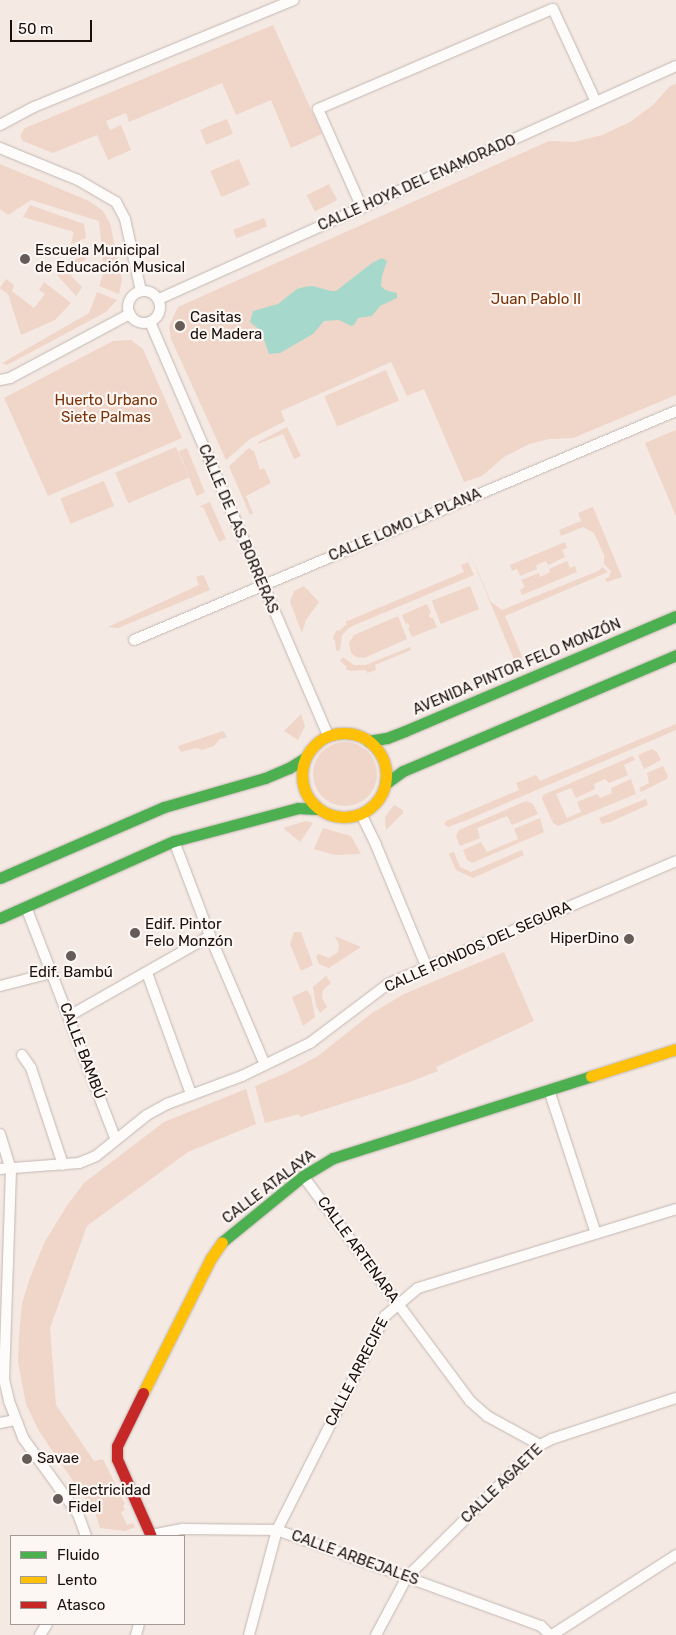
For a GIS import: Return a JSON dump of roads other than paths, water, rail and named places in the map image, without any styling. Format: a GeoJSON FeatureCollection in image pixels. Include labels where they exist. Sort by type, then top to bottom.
{"type":"FeatureCollection","features":[{"type":"Feature","properties":{"kind":"street"},"geometry":{"type":"LineString","coordinates":[[0,125],[34,107],[294,0]]}},
{"type":"Feature","properties":{"kind":"street"},"geometry":{"type":"LineString","coordinates":[[362,208],[318,109],[554,10],[596,102]]}},
{"type":"Feature","properties":{"kind":"street","name":"CALLE HOYA DEL ENAMORADO"},"geometry":{"type":"LineString","coordinates":[[159,300],[676,66]]}},
{"type":"Feature","properties":{"kind":"street"},"geometry":{"type":"LineString","coordinates":[[0,148],[78,180],[116,202],[125,219],[141,291]]}},
{"type":"Feature","properties":{"kind":"street"},"geometry":{"type":"LineString","coordinates":[[148,291],[159,300],[160,308],[157,317],[150,322],[142,323],[135,320],[130,314],[130,300],[134,294],[148,291]]}},
{"type":"Feature","properties":{"kind":"street"},"geometry":{"type":"LineString","coordinates":[[0,380],[10,378],[130,314]]}},
{"type":"Feature","properties":{"kind":"street","name":"CALLE DE LAS BORRERAS"},"geometry":{"type":"LineString","coordinates":[[150,322],[328,736]]}},
{"type":"Feature","properties":{"kind":"street","name":"CALLE LOMO LA PLANA"},"geometry":{"type":"LineString","coordinates":[[134,640],[676,411]]}},
{"type":"Feature","properties":{"kind":"street","name":"AVENIDA PINTOR FELO MONZÓN"},"geometry":{"type":"LineString","coordinates":[[368,740],[387,738],[676,616]]}},
{"type":"Feature","properties":{"kind":"street"},"geometry":{"type":"LineString","coordinates":[[385,784],[403,770],[676,655]]}},
{"type":"Feature","properties":{"kind":"street"},"geometry":{"type":"LineString","coordinates":[[0,918],[174,841],[298,808],[318,809],[339,817],[361,814],[376,802],[385,784],[386,771],[383,760],[368,740],[356,734],[342,733],[328,736],[314,745],[305,758],[301,772],[303,786],[309,799],[318,809]]}},
{"type":"Feature","properties":{"kind":"street"},"geometry":{"type":"LineString","coordinates":[[0,878],[164,807],[265,778],[289,768],[305,758]]}},
{"type":"Feature","properties":{"kind":"street"},"geometry":{"type":"LineString","coordinates":[[361,814],[376,845],[426,966]]}},
{"type":"Feature","properties":{"kind":"street"},"geometry":{"type":"LineString","coordinates":[[174,841],[210,936],[265,1065]]}},
{"type":"Feature","properties":{"kind":"street","name":"CALLE FONDOS DEL SEGURA"},"geometry":{"type":"LineString","coordinates":[[0,1169],[11,1170],[79,1163],[96,1156],[115,1138],[146,1115],[191,1094],[265,1065],[310,1043],[388,984],[426,966],[676,861]]}},
{"type":"Feature","properties":{"kind":"street","name":"CALLE BAMBÚ"},"geometry":{"type":"LineString","coordinates":[[26,907],[115,1138]]}},
{"type":"Feature","properties":{"kind":"street"},"geometry":{"type":"LineString","coordinates":[[69,1016],[210,936]]}},
{"type":"Feature","properties":{"kind":"street"},"geometry":{"type":"LineString","coordinates":[[0,986],[51,973]]}},
{"type":"Feature","properties":{"kind":"street"},"geometry":{"type":"LineString","coordinates":[[147,973],[191,1094]]}},
{"type":"Feature","properties":{"kind":"street","name":"CALLE ATALAYA"},"geometry":{"type":"LineString","coordinates":[[151,1535],[117,1459],[117,1446],[211,1258],[222,1242],[304,1176],[333,1158],[676,1049]]}},
{"type":"Feature","properties":{"kind":"street"},"geometry":{"type":"LineString","coordinates":[[22,1055],[31,1068],[64,1165]]}},
{"type":"Feature","properties":{"kind":"street"},"geometry":{"type":"LineString","coordinates":[[549,1090],[596,1234]]}},
{"type":"Feature","properties":{"kind":"street"},"geometry":{"type":"LineString","coordinates":[[0,1134],[11,1170],[4,1293],[4,1379],[23,1438],[78,1514],[86,1535]]}},
{"type":"Feature","properties":{"kind":"street"},"geometry":{"type":"LineString","coordinates":[[0,1159],[11,1170]]}},
{"type":"Feature","properties":{"kind":"street","name":"CALLE ARTENARA"},"geometry":{"type":"LineString","coordinates":[[304,1176],[470,1401],[487,1416],[540,1445]]}},
{"type":"Feature","properties":{"kind":"street","name":"CALLE ARRECIFE"},"geometry":{"type":"LineString","coordinates":[[249,1635],[277,1530],[385,1316],[397,1304],[418,1288],[676,1209]]}},
{"type":"Feature","properties":{"kind":"street","name":"CALLE AGAETE"},"geometry":{"type":"LineString","coordinates":[[376,1635],[407,1577],[540,1445],[552,1439],[676,1398]]}},
{"type":"Feature","properties":{"kind":"street"},"geometry":{"type":"LineString","coordinates":[[0,1422],[16,1420]]}},
{"type":"Feature","properties":{"kind":"street","name":"CALLE ARBEJALES"},"geometry":{"type":"LineString","coordinates":[[156,1535],[183,1529],[277,1530],[541,1626],[551,1635]]}},
{"type":"Feature","properties":{"kind":"street"},"geometry":{"type":"LineString","coordinates":[[551,1635],[676,1555]]}},
{"type":"Feature","properties":{"kind":"water"},"geometry":{"type":"Polygon","coordinates":[[[382,258],[387,261],[381,286],[385,290],[397,293],[397,298],[380,306],[372,316],[358,318],[354,325],[351,326],[339,320],[324,321],[313,334],[280,353],[269,354],[261,331],[250,322],[253,311],[278,304],[297,289],[304,287],[313,286],[336,291],[372,263],[382,258]]]}},
{"type":"Feature","properties":{"kind":"place","name":"Escuela Municipal de Educación Musical"},"geometry":{"type":"Point","coordinates":[25,259]}},
{"type":"Feature","properties":{"kind":"place","name":"Casitas de Madera"},"geometry":{"type":"Point","coordinates":[180,326]}},
{"type":"Feature","properties":{"kind":"place","name":"Edif. Pintor Felo Monzón"},"geometry":{"type":"Point","coordinates":[135,933]}},
{"type":"Feature","properties":{"kind":"place","name":"HiperDino"},"geometry":{"type":"Point","coordinates":[629,939]}},
{"type":"Feature","properties":{"kind":"place","name":"Edif. Bambú"},"geometry":{"type":"Point","coordinates":[71,956]}},
{"type":"Feature","properties":{"kind":"place","name":"Savae"},"geometry":{"type":"Point","coordinates":[27,1459]}},
{"type":"Feature","properties":{"kind":"place","name":"Electricidad Fidel"},"geometry":{"type":"Point","coordinates":[58,1499]}},
{"type":"Feature","properties":{"kind":"park label","name":"Juan Pablo II"},"geometry":{"type":"Point","coordinates":[536,300]}},
{"type":"Feature","properties":{"kind":"park label","name":"Huerto Urbano Siete Palmas"},"geometry":{"type":"Point","coordinates":[106,408]}}]}
